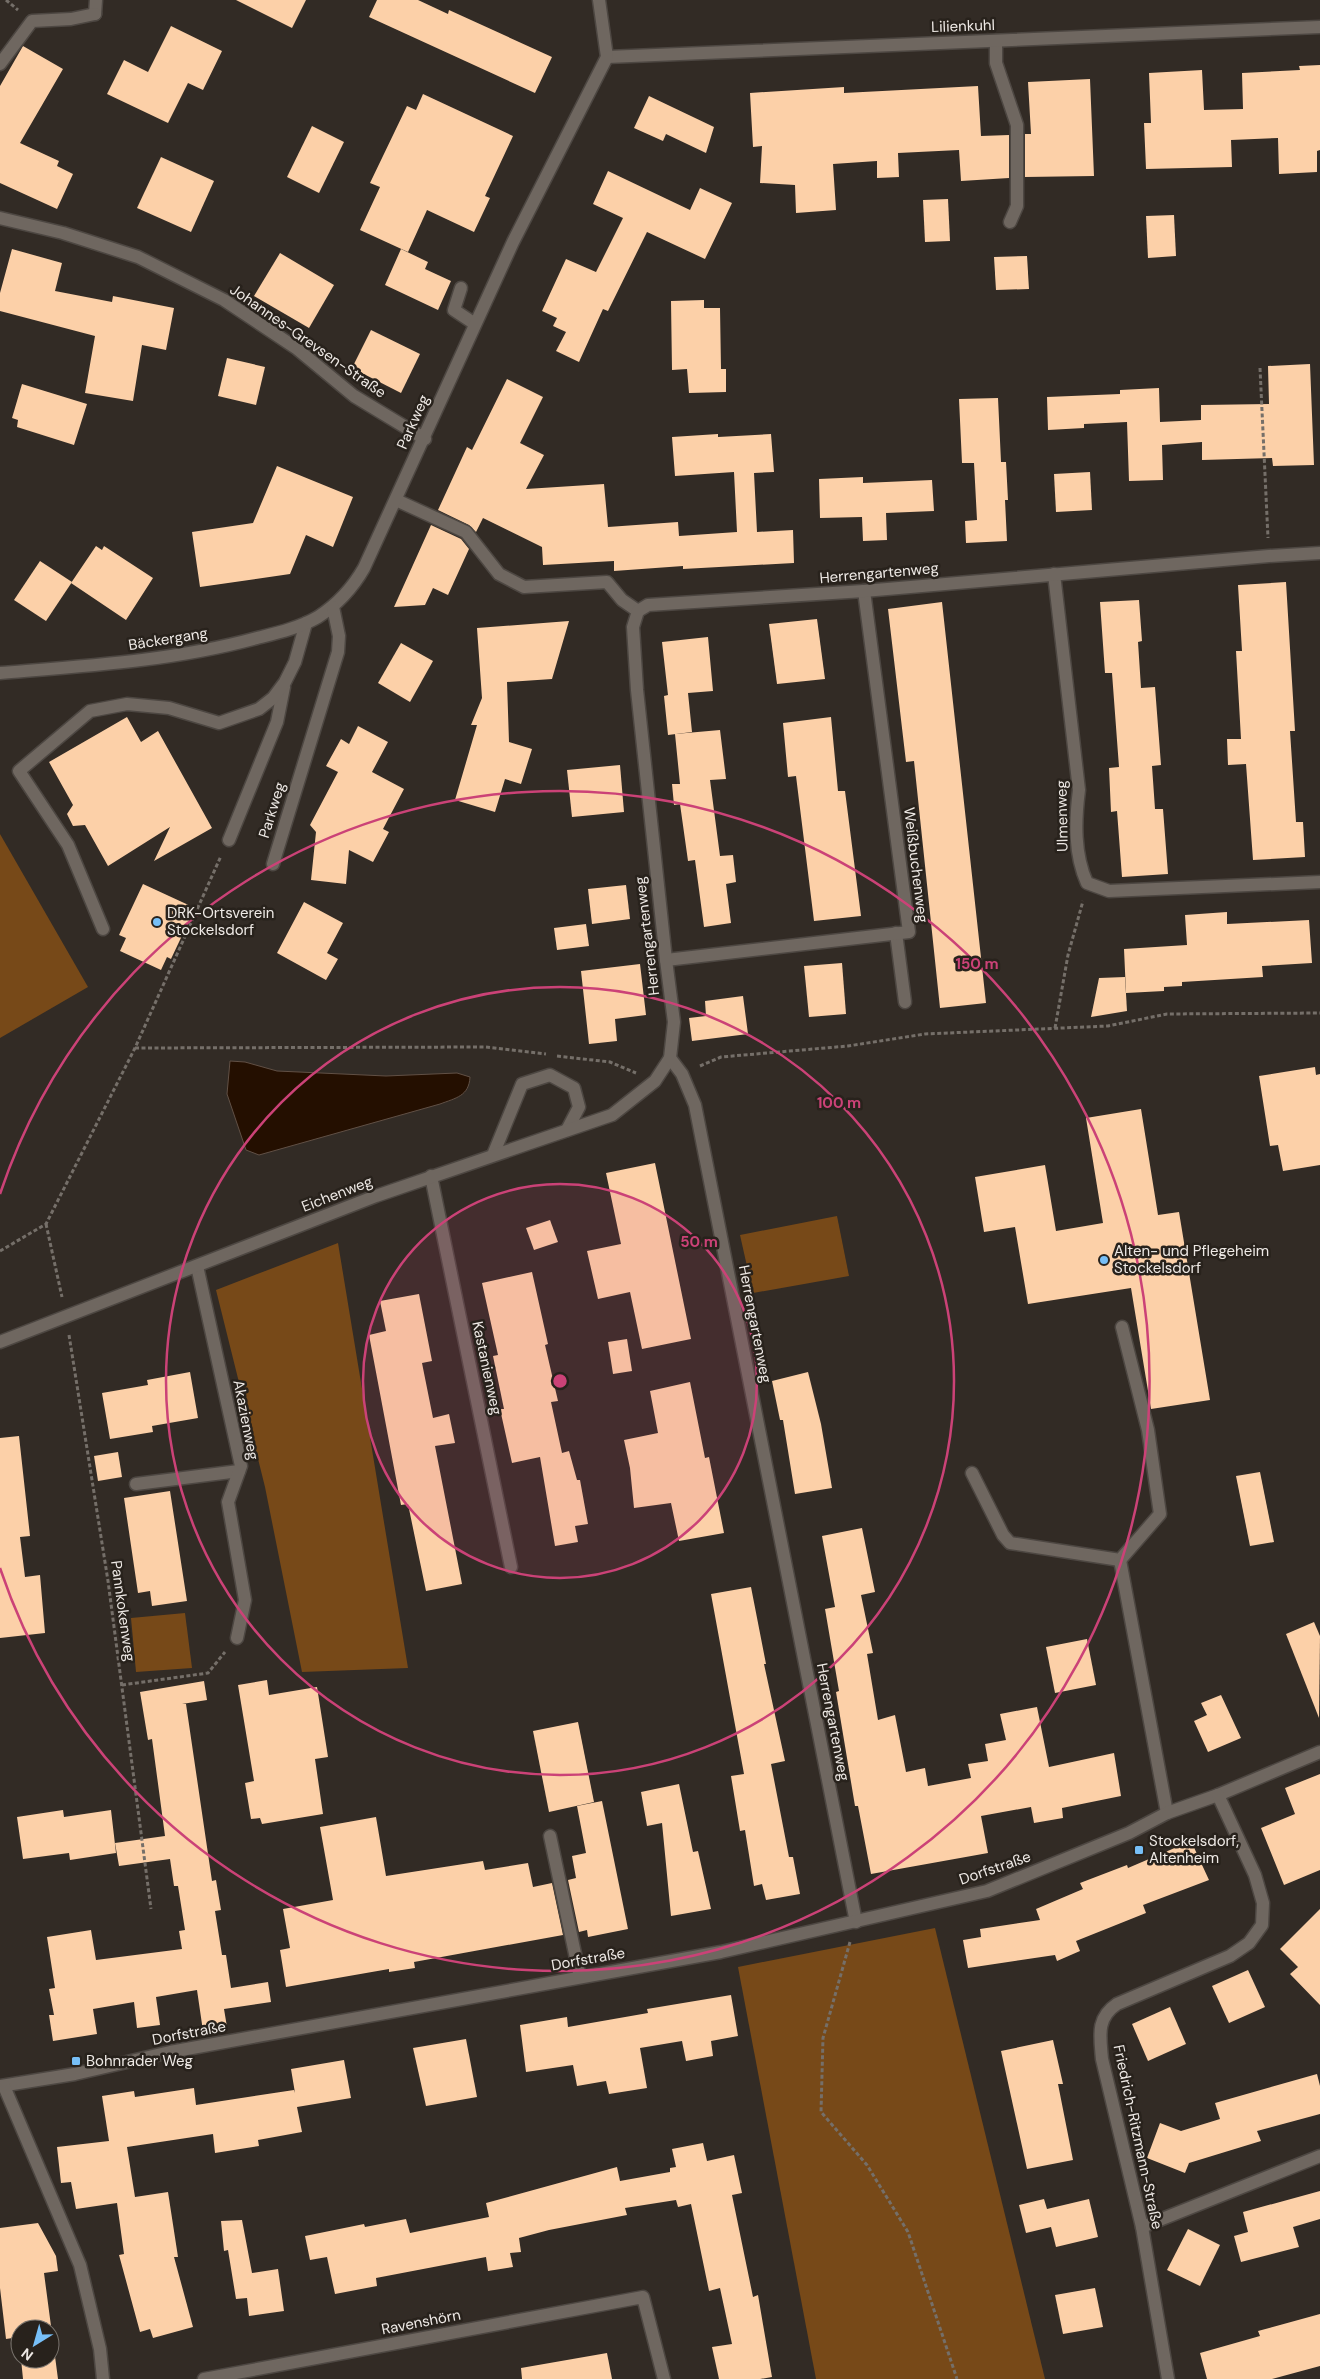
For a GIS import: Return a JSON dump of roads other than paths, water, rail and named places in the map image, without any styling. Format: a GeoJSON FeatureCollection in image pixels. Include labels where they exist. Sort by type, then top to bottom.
{"type":"FeatureCollection","features":[{"type":"Feature","properties":{"kind":"street"},"geometry":{"type":"LineString","coordinates":[[0,64],[32,21],[71,20],[95,14],[96,0]]}},
{"type":"Feature","properties":{"kind":"street"},"geometry":{"type":"LineString","coordinates":[[599,0],[608,57]]}},
{"type":"Feature","properties":{"kind":"street","name":"Lilienkuhl"},"geometry":{"type":"LineString","coordinates":[[608,57],[1320,27]]}},
{"type":"Feature","properties":{"kind":"street"},"geometry":{"type":"LineString","coordinates":[[996,41],[996,63],[1017,125],[1017,206],[1010,222]]}},
{"type":"Feature","properties":{"kind":"street","name":"Parkweg"},"geometry":{"type":"LineString","coordinates":[[273,864],[338,652],[339,636],[333,607],[355,584],[425,439],[513,242],[608,57]]}},
{"type":"Feature","properties":{"kind":"street","name":"Johannes-Grevsen-Straße"},"geometry":{"type":"LineString","coordinates":[[0,218],[63,233],[138,257],[224,300],[296,348],[354,396],[425,439]]}},
{"type":"Feature","properties":{"kind":"street"},"geometry":{"type":"LineString","coordinates":[[461,288],[454,310],[475,324]]}},
{"type":"Feature","properties":{"kind":"street"},"geometry":{"type":"LineString","coordinates":[[396,500],[466,532],[499,574],[524,587],[607,582],[622,600],[638,612]]}},
{"type":"Feature","properties":{"kind":"street","name":"Herrengartenweg"},"geometry":{"type":"LineString","coordinates":[[856,1922],[695,1105],[682,1074],[670,1058],[674,1022],[637,690],[633,627],[638,612],[648,605],[864,591],[1320,553]]}},
{"type":"Feature","properties":{"kind":"street","name":"Ulmenweg"},"geometry":{"type":"LineString","coordinates":[[1054,574],[1080,790],[1075,821],[1080,868],[1087,883],[1109,891],[1320,882]]}},
{"type":"Feature","properties":{"kind":"street","name":"Weißbuchenweg"},"geometry":{"type":"LineString","coordinates":[[666,960],[909,932],[864,591]]}},
{"type":"Feature","properties":{"kind":"street","name":"Bäckergang"},"geometry":{"type":"LineString","coordinates":[[0,673],[90,666],[192,652],[238,643],[306,623],[333,607]]}},
{"type":"Feature","properties":{"kind":"street"},"geometry":{"type":"LineString","coordinates":[[103,929],[68,845],[19,771],[90,711],[127,704],[169,708],[219,723],[259,709],[273,698],[285,682],[295,662],[306,623]]}},
{"type":"Feature","properties":{"kind":"street"},"geometry":{"type":"LineString","coordinates":[[229,840],[276,722],[285,682]]}},
{"type":"Feature","properties":{"kind":"street"},"geometry":{"type":"LineString","coordinates":[[896,933],[905,1002]]}},
{"type":"Feature","properties":{"kind":"street","name":"Eichenweg"},"geometry":{"type":"LineString","coordinates":[[0,1342],[67,1318],[431,1176],[612,1115],[655,1081],[670,1058]]}},
{"type":"Feature","properties":{"kind":"street"},"geometry":{"type":"LineString","coordinates":[[493,1155],[522,1084],[550,1075],[574,1088],[579,1107],[567,1130]]}},
{"type":"Feature","properties":{"kind":"street","name":"Kastanienweg"},"geometry":{"type":"LineString","coordinates":[[431,1176],[512,1567]]}},
{"type":"Feature","properties":{"kind":"street","name":"Akazienweg"},"geometry":{"type":"LineString","coordinates":[[197,1266],[241,1466],[228,1502],[246,1600],[237,1638]]}},
{"type":"Feature","properties":{"kind":"street"},"geometry":{"type":"LineString","coordinates":[[1120,1560],[1160,1514],[1148,1430],[1122,1328]]}},
{"type":"Feature","properties":{"kind":"street"},"geometry":{"type":"LineString","coordinates":[[136,1484],[239,1471]]}},
{"type":"Feature","properties":{"kind":"street"},"geometry":{"type":"LineString","coordinates":[[972,1473],[1003,1534],[1010,1542],[1120,1560]]}},
{"type":"Feature","properties":{"kind":"street"},"geometry":{"type":"LineString","coordinates":[[1120,1560],[1167,1813]]}},
{"type":"Feature","properties":{"kind":"street","name":"Dorfstraße"},"geometry":{"type":"LineString","coordinates":[[2,2086],[75,2074],[170,2052],[721,1952],[988,1890],[1129,1833],[1167,1813],[1218,1795],[1320,1752]]}},
{"type":"Feature","properties":{"kind":"street","name":"Friedrich-Ritzmann-Straße"},"geometry":{"type":"LineString","coordinates":[[1168,2379],[1142,2227],[1102,2059],[1099,2034],[1102,2019],[1109,2009],[1230,1956],[1249,1943],[1262,1925],[1263,1903],[1255,1876],[1218,1795]]}},
{"type":"Feature","properties":{"kind":"street"},"geometry":{"type":"LineString","coordinates":[[550,1836],[580,1978]]}},
{"type":"Feature","properties":{"kind":"street"},"geometry":{"type":"LineString","coordinates":[[2,2086],[80,2265],[100,2349],[103,2379]]}},
{"type":"Feature","properties":{"kind":"street"},"geometry":{"type":"LineString","coordinates":[[1142,2227],[1320,2156]]}},
{"type":"Feature","properties":{"kind":"street","name":"Ravenshörn"},"geometry":{"type":"LineString","coordinates":[[204,2379],[644,2297],[664,2379]]}},
{"type":"Feature","properties":{"kind":"place","name":"DRK-Ortsverein Stockelsdorf"},"geometry":{"type":"Point","coordinates":[157,922]}},
{"type":"Feature","properties":{"kind":"place","name":"Alten- und Pflegeheim Stockelsdorf"},"geometry":{"type":"Point","coordinates":[1104,1260]}},
{"type":"Feature","properties":{"kind":"place","name":"Stockelsdorf, Altenheim"},"geometry":{"type":"Point","coordinates":[1139,1850]}},
{"type":"Feature","properties":{"kind":"place","name":"Bohnrader Weg"},"geometry":{"type":"Point","coordinates":[76,2061]}}]}
